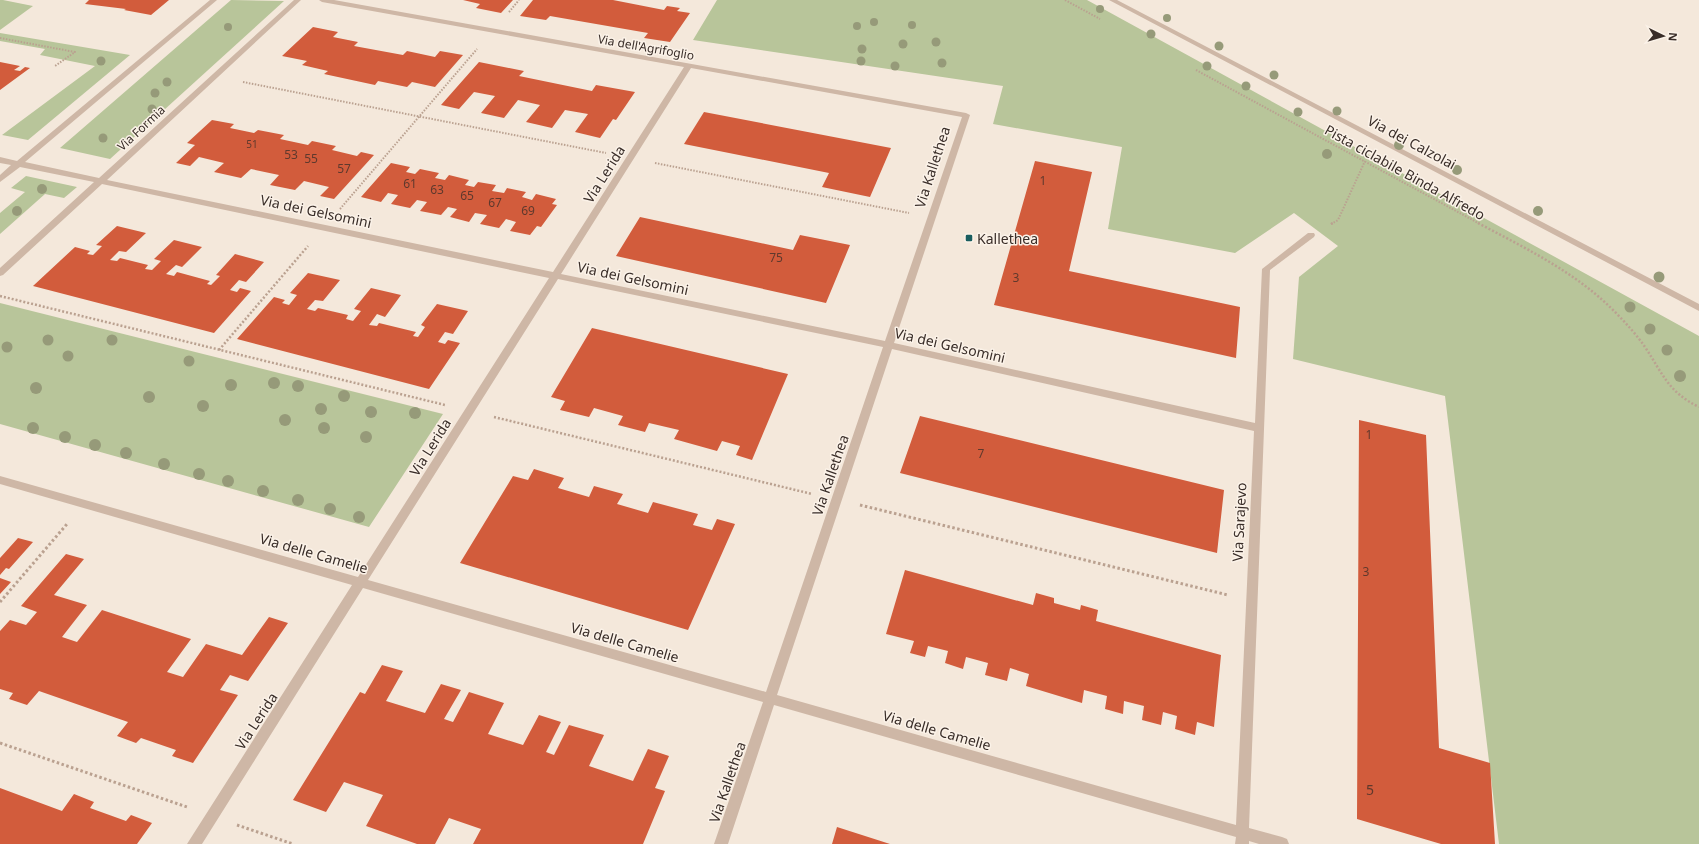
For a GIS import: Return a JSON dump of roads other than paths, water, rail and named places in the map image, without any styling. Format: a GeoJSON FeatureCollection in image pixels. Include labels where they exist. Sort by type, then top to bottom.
{"type":"FeatureCollection","features":[{"type":"Feature","properties":{"kind":"street"},"geometry":{"type":"LineString","coordinates":[[0,179],[214,0]]}},
{"type":"Feature","properties":{"kind":"street","name":"Via Formia"},"geometry":{"type":"LineString","coordinates":[[0,273],[298,0]]}},
{"type":"Feature","properties":{"kind":"street","name":"Via dell'Agrifoglio"},"geometry":{"type":"LineString","coordinates":[[322,0],[966,115]]}},
{"type":"Feature","properties":{"kind":"street","name":"Via dei Calzolai"},"geometry":{"type":"LineString","coordinates":[[1112,0],[1699,308]]}},
{"type":"Feature","properties":{"kind":"street","name":"Via Lerida"},"geometry":{"type":"LineString","coordinates":[[194,844],[689,66]]}},
{"type":"Feature","properties":{"kind":"street","name":"Via Kallethea"},"geometry":{"type":"LineString","coordinates":[[722,844],[966,115]]}},
{"type":"Feature","properties":{"kind":"street","name":"Via dei Gelsomini"},"geometry":{"type":"LineString","coordinates":[[0,160],[889,345],[1260,428]]}},
{"type":"Feature","properties":{"kind":"street","name":"Via Sarajevo"},"geometry":{"type":"LineString","coordinates":[[1242,838],[1266,269],[1311,235]]}},
{"type":"Feature","properties":{"kind":"street","name":"Via delle Camelie"},"geometry":{"type":"LineString","coordinates":[[0,480],[770,699],[1242,838]]}},
{"type":"Feature","properties":{"kind":"street"},"geometry":{"type":"LineString","coordinates":[[1242,838],[1282,844]]}},
{"type":"Feature","properties":{"kind":"place","name":"Kallethea"},"geometry":{"type":"Point","coordinates":[969,238]}}]}
